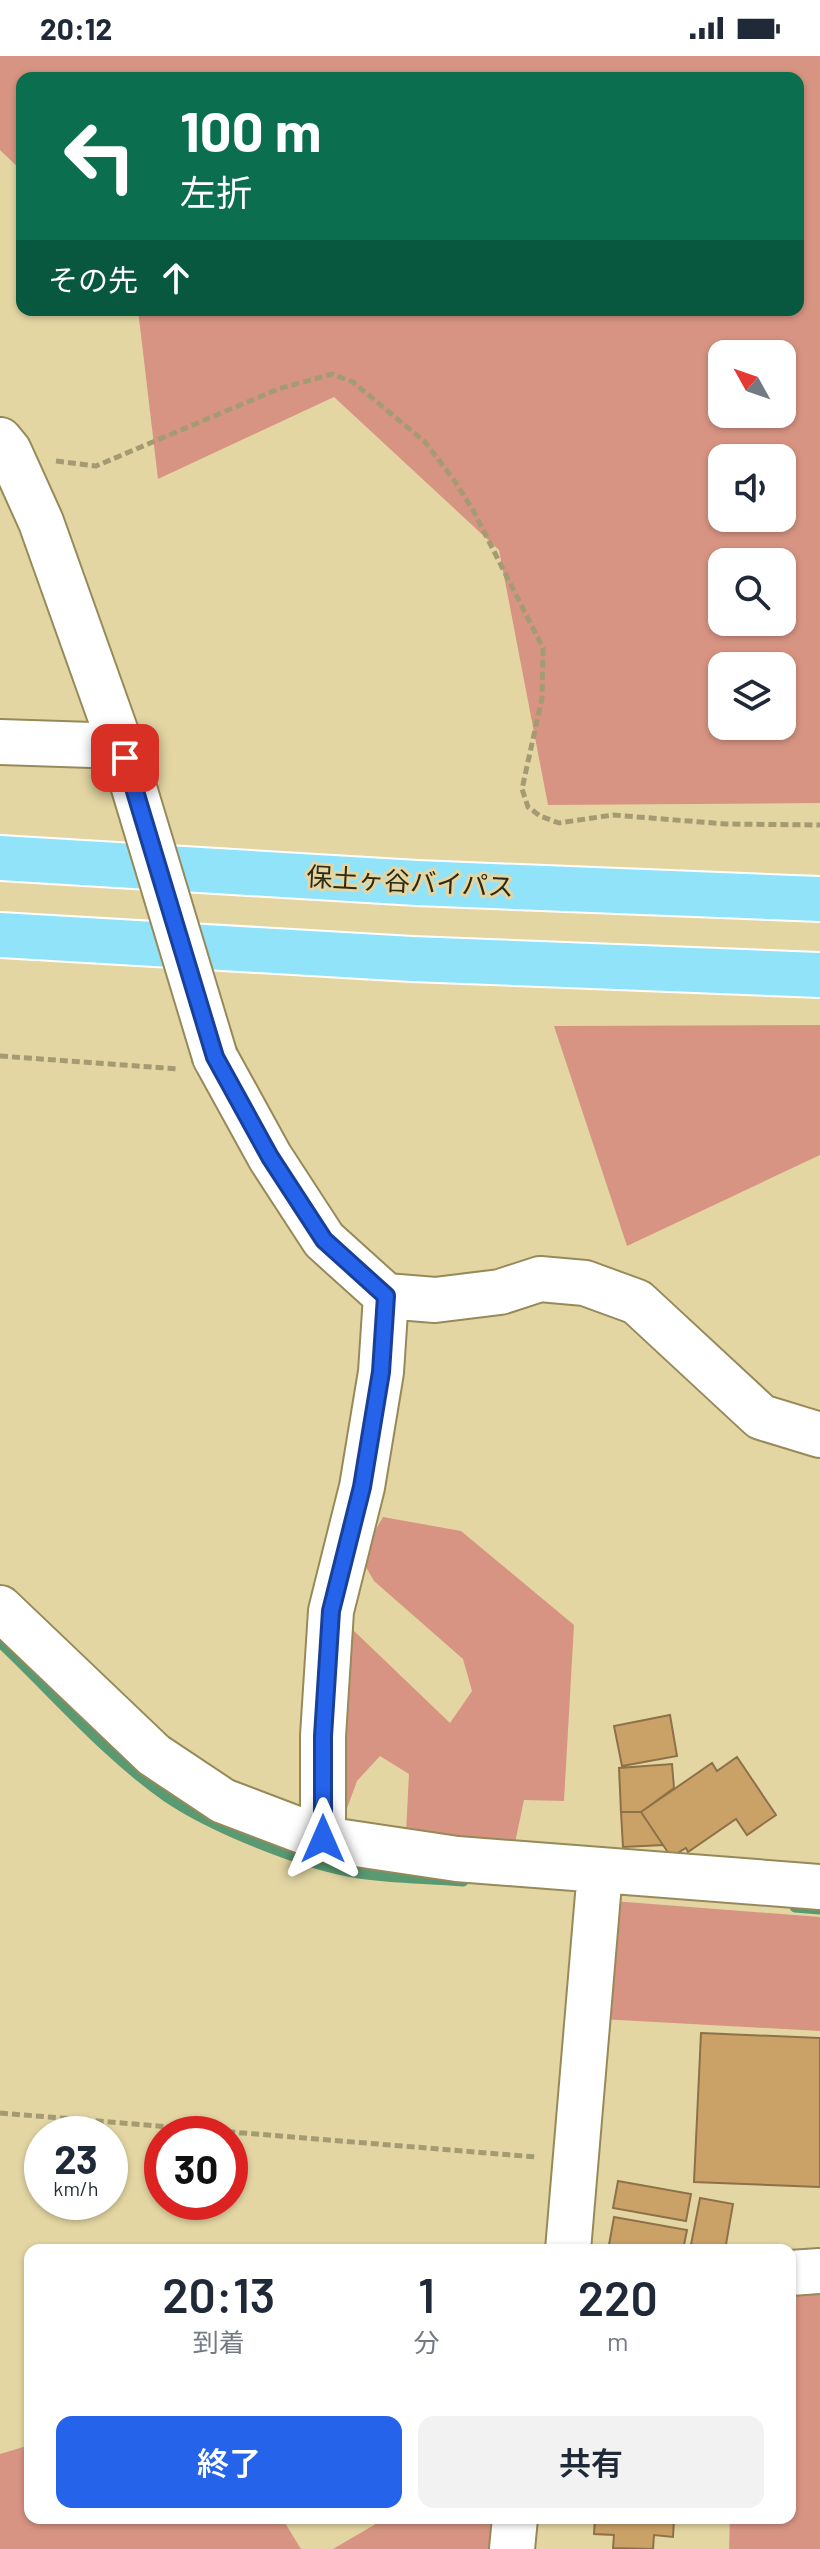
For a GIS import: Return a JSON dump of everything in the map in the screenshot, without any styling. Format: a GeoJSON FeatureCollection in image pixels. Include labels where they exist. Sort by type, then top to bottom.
{"type":"FeatureCollection","features":[{"type":"Feature","properties":{"kind":"highway","name":"保土ヶ谷バイパス"},"geometry":{"type":"LineString","coordinates":[[0,858],[417,883],[820,899]]}},
{"type":"Feature","properties":{"kind":"highway"},"geometry":{"type":"LineString","coordinates":[[0,935],[412,959],[820,975]]}},
{"type":"Feature","properties":{"kind":"street"},"geometry":{"type":"LineString","coordinates":[[4,446],[41,522],[121,750],[218,1064],[270,1157],[324,1240],[386,1296],[435,1300],[500,1292],[540,1279],[585,1283],[637,1302],[761,1417],[820,1435]]}},
{"type":"Feature","properties":{"kind":"street"},"geometry":{"type":"LineString","coordinates":[[0,742],[92,745],[121,750]]}},
{"type":"Feature","properties":{"kind":"street"},"geometry":{"type":"LineString","coordinates":[[323,1839],[323,1736],[331,1611],[362,1487],[381,1372],[386,1296]]}},
{"type":"Feature","properties":{"kind":"street"},"geometry":{"type":"LineString","coordinates":[[0,1608],[154,1755],[223,1801],[323,1839],[457,1859],[820,1887]]}},
{"type":"Feature","properties":{"kind":"street"},"geometry":{"type":"LineString","coordinates":[[569,2244],[600,1871]]}},
{"type":"Feature","properties":{"kind":"street"},"geometry":{"type":"LineString","coordinates":[[796,2273],[820,2271]]}},
{"type":"Feature","properties":{"kind":"street"},"geometry":{"type":"LineString","coordinates":[[512,2549],[514,2524]]}},
{"type":"Feature","properties":{"kind":"path"},"geometry":{"type":"LineString","coordinates":[[4,446],[96,466],[278,389],[332,374],[353,382],[425,442],[454,480],[473,510],[543,648],[542,698],[522,789],[528,807],[540,816],[559,823],[613,815],[726,824],[820,825]]}},
{"type":"Feature","properties":{"kind":"path"},"geometry":{"type":"LineString","coordinates":[[0,1056],[218,1064]]}},
{"type":"Feature","properties":{"kind":"path"},"geometry":{"type":"LineString","coordinates":[[0,2113],[577,2160]]}},
{"type":"Feature","properties":{"kind":"shaded area"},"geometry":{"type":"Polygon","coordinates":[[[0,56],[820,56],[820,803],[548,805],[499,550],[334,397],[158,479],[139,316],[804,316],[804,72],[16,72],[16,165],[0,150],[0,56]]]}},
{"type":"Feature","properties":{"kind":"shaded area"},"geometry":{"type":"Polygon","coordinates":[[[820,1025],[820,1155],[627,1246],[554,1026],[820,1025]]]}},
{"type":"Feature","properties":{"kind":"shaded area"},"geometry":{"type":"Polygon","coordinates":[[[383,1517],[461,1531],[574,1625],[564,1801],[524,1800],[513,1852],[406,1832],[409,1774],[380,1756],[357,1781],[346,1811],[334,1813],[352,1629],[450,1723],[472,1691],[463,1659],[374,1581],[360,1557],[383,1517]]]}},
{"type":"Feature","properties":{"kind":"shaded area"},"geometry":{"type":"Polygon","coordinates":[[[613,1901],[820,1917],[820,2031],[601,2019],[613,1901]]]}},
{"type":"Feature","properties":{"kind":"shaded area"},"geometry":{"type":"Polygon","coordinates":[[[820,2289],[820,2549],[729,2549],[730,2524],[796,2524],[796,2296],[820,2289]]]}},
{"type":"Feature","properties":{"kind":"shaded area"},"geometry":{"type":"Polygon","coordinates":[[[24,2447],[24,2524],[286,2524],[301,2549],[0,2549],[0,2454],[24,2447]]]}},
{"type":"Feature","properties":{"kind":"shaded area"},"geometry":{"type":"Polygon","coordinates":[[[376,2524],[509,2524],[506,2549],[333,2549],[376,2524]]]}},
{"type":"Feature","properties":{"kind":"building"},"geometry":{"type":"Polygon","coordinates":[[[670,1715],[677,1756],[622,1766],[614,1726],[670,1715]]]}},
{"type":"Feature","properties":{"kind":"building"},"geometry":{"type":"Polygon","coordinates":[[[737,1757],[776,1815],[747,1835],[736,1819],[688,1852],[686,1848],[671,1857],[641,1812],[712,1763],[717,1771],[737,1757]]]}},
{"type":"Feature","properties":{"kind":"building"},"geometry":{"type":"Polygon","coordinates":[[[672,1764],[674,1788],[641,1812],[621,1812],[619,1768],[672,1764]]]}},
{"type":"Feature","properties":{"kind":"building"},"geometry":{"type":"Polygon","coordinates":[[[621,1812],[641,1812],[663,1845],[623,1847],[621,1812]]]}},
{"type":"Feature","properties":{"kind":"building"},"geometry":{"type":"Polygon","coordinates":[[[701,2033],[820,2038],[820,2187],[694,2182],[701,2033]]]}},
{"type":"Feature","properties":{"kind":"building"},"geometry":{"type":"Polygon","coordinates":[[[618,2181],[691,2194],[686,2221],[613,2208],[618,2181]]]}},
{"type":"Feature","properties":{"kind":"building"},"geometry":{"type":"Polygon","coordinates":[[[700,2198],[733,2204],[726,2244],[691,2244],[700,2198]]]}},
{"type":"Feature","properties":{"kind":"building"},"geometry":{"type":"Polygon","coordinates":[[[614,2217],[687,2230],[684,2244],[609,2244],[614,2217]]]}},
{"type":"Feature","properties":{"kind":"building"},"geometry":{"type":"Polygon","coordinates":[[[595,2524],[674,2524],[673,2537],[654,2535],[653,2549],[613,2548],[614,2535],[594,2534],[595,2524]]]}},
{"type":"Feature","properties":{"kind":"waterway"},"geometry":{"type":"LineString","coordinates":[[0,1642],[122,1761],[166,1796],[208,1820],[286,1853],[337,1869],[385,1876],[463,1881]]}},
{"type":"Feature","properties":{"kind":"waterway"},"geometry":{"type":"LineString","coordinates":[[795,1907],[820,1909]]}},
{"type":"Feature","properties":{"kind":"route"},"geometry":{"type":"LineString","coordinates":[[125,758],[215,1057],[270,1157],[324,1240],[386,1296],[381,1372],[362,1487],[331,1611],[323,1736],[323,1839]]}}]}
